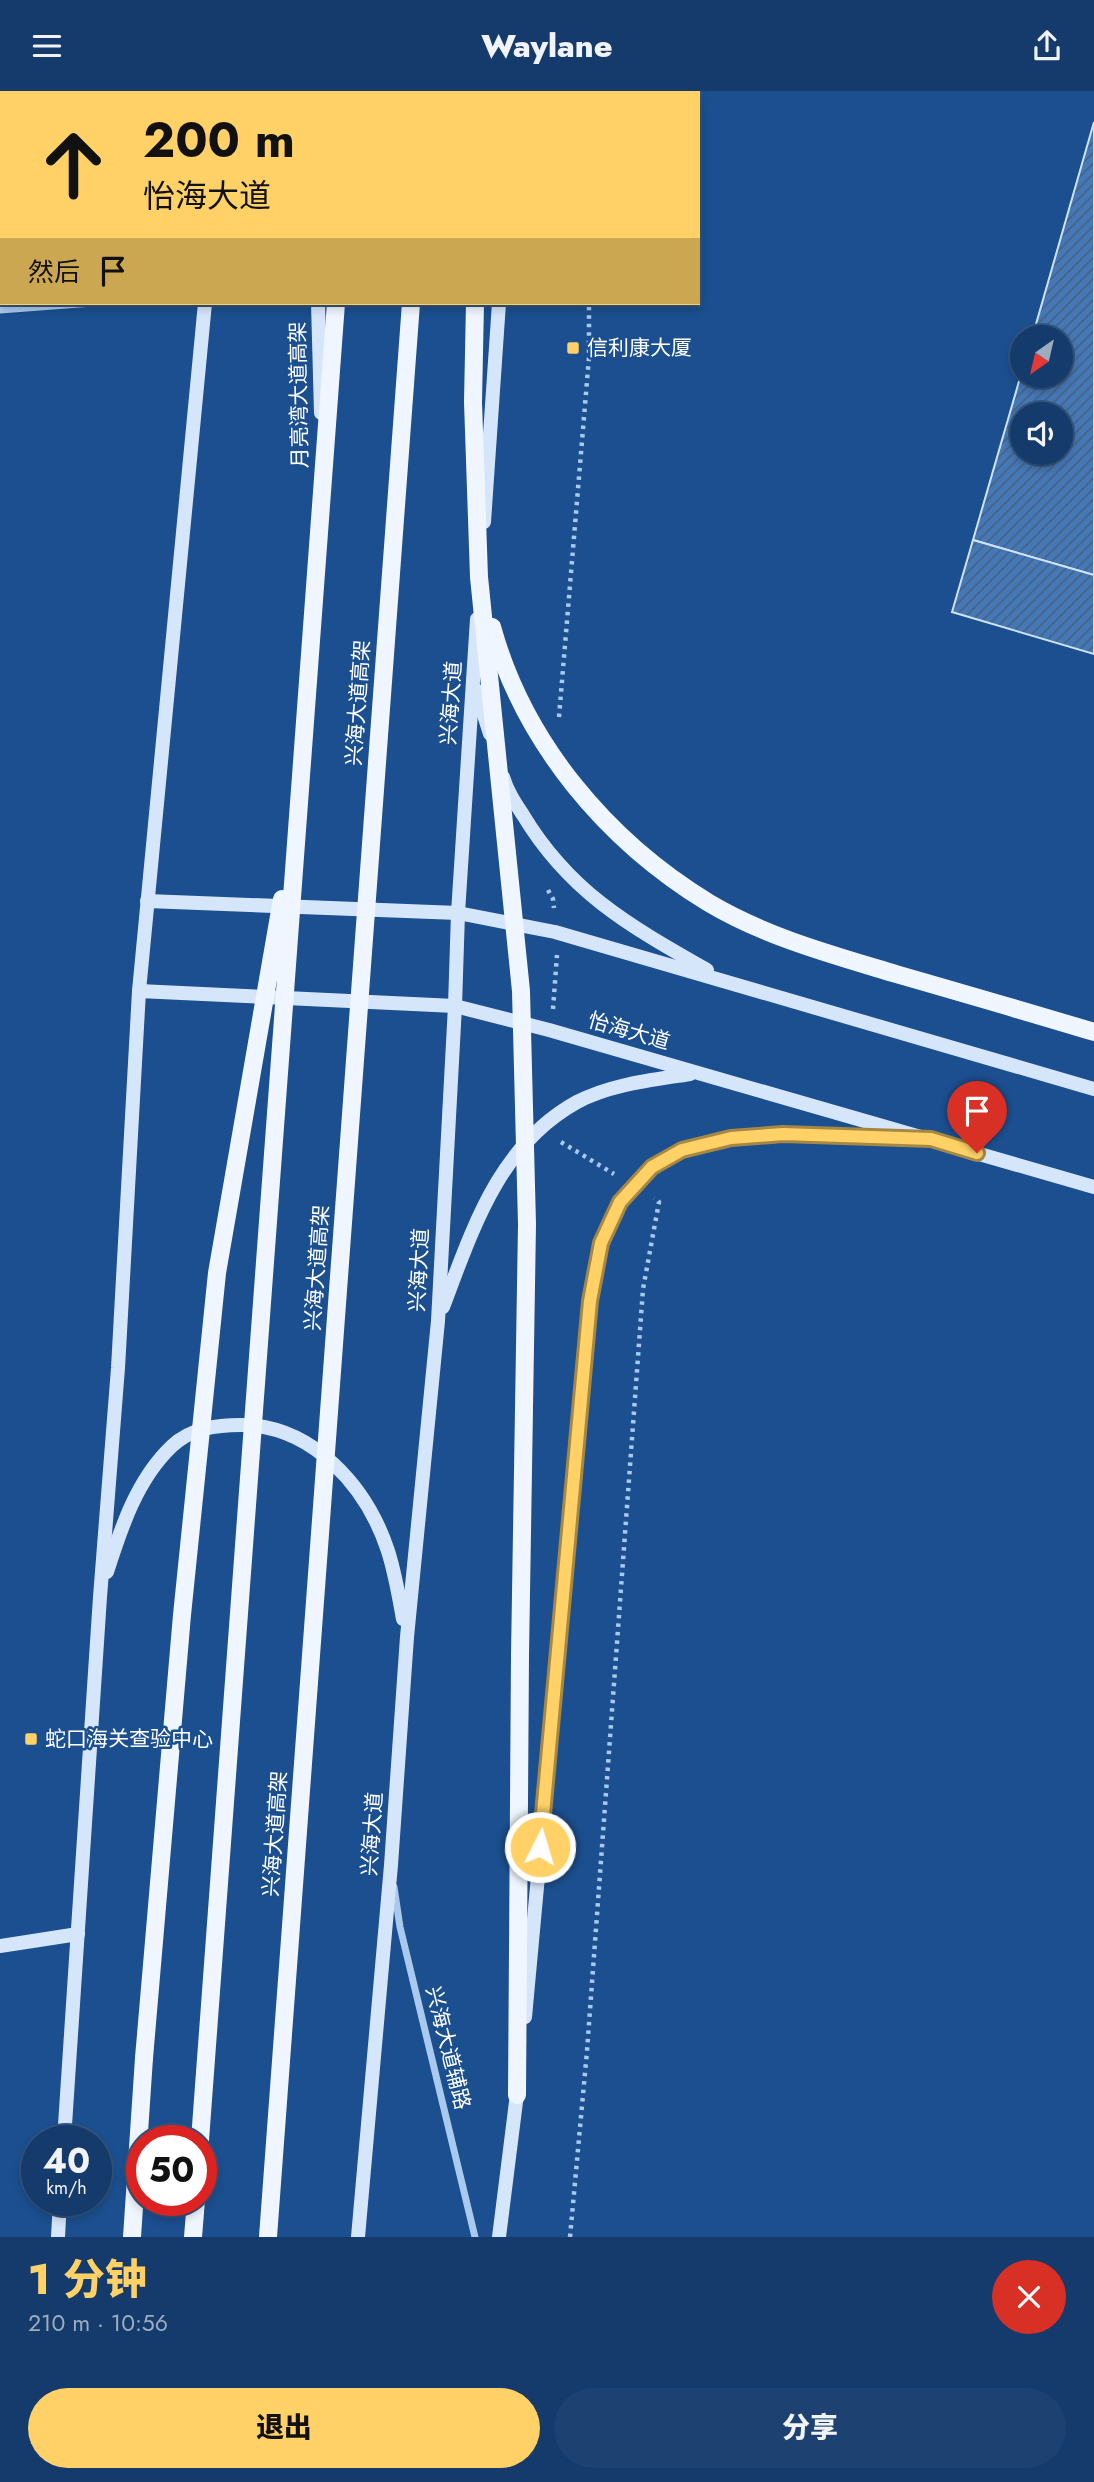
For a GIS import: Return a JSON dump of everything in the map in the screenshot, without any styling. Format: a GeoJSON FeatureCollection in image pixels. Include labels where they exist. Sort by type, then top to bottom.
{"type":"FeatureCollection","features":[{"type":"Feature","properties":{"kind":"main road"},"geometry":{"type":"LineString","coordinates":[[201,2125],[336,305]]}},
{"type":"Feature","properties":{"kind":"main road","name":"兴海大道高架"},"geometry":{"type":"LineString","coordinates":[[268,2237],[411,305]]}},
{"type":"Feature","properties":{"kind":"main road"},"geometry":{"type":"LineString","coordinates":[[475,305],[472,402],[479,576],[521,991],[527,1224],[517,2095]]}},
{"type":"Feature","properties":{"kind":"main road"},"geometry":{"type":"LineString","coordinates":[[479,576],[499,651],[532,724],[570,781],[609,825],[656,867],[710,903],[768,932],[835,956],[1094,1032]]}},
{"type":"Feature","properties":{"kind":"main road"},"geometry":{"type":"LineString","coordinates":[[132,2237],[144,2058],[182,1615],[217,1273],[299,799]]}},
{"type":"Feature","properties":{"kind":"main road"},"geometry":{"type":"LineString","coordinates":[[193,2237],[195,2216]]}},
{"type":"Feature","properties":{"kind":"street"},"geometry":{"type":"LineString","coordinates":[[0,310],[66,305]]}},
{"type":"Feature","properties":{"kind":"street"},"geometry":{"type":"LineString","coordinates":[[65,2125],[118,1368],[139,991],[205,305]]}},
{"type":"Feature","properties":{"kind":"street","name":"月亮湾大道高架"},"geometry":{"type":"LineString","coordinates":[[318,305],[322,486]]}},
{"type":"Feature","properties":{"kind":"street","name":"兴海大道"},"geometry":{"type":"LineString","coordinates":[[358,2237],[391,1865],[407,1637],[438,1321],[458,913],[499,305]]}},
{"type":"Feature","properties":{"kind":"street"},"geometry":{"type":"LineString","coordinates":[[473,679],[506,787],[534,834],[578,886],[628,925],[726,982]]}},
{"type":"Feature","properties":{"kind":"street"},"geometry":{"type":"LineString","coordinates":[[146,901],[458,913],[555,932],[1094,1089]]}},
{"type":"Feature","properties":{"kind":"street","name":"怡海大道"},"geometry":{"type":"LineString","coordinates":[[139,991],[455,1006],[697,1072],[1094,1187]]}},
{"type":"Feature","properties":{"kind":"street"},"geometry":{"type":"LineString","coordinates":[[438,1321],[466,1246],[489,1196],[510,1160],[541,1125],[579,1101],[629,1084],[697,1072]]}},
{"type":"Feature","properties":{"kind":"street"},"geometry":{"type":"LineString","coordinates":[[499,2237],[517,2095],[590,1301],[601,1243],[620,1202],[652,1167],[682,1150],[731,1138],[783,1134],[931,1139]]}},
{"type":"Feature","properties":{"kind":"street"},"geometry":{"type":"LineString","coordinates":[[100,1597],[126,1517],[157,1461],[174,1444],[194,1431],[222,1425],[251,1425],[289,1434],[315,1448],[347,1476],[370,1508],[388,1550],[407,1637]]}},
{"type":"Feature","properties":{"kind":"street","name":"兴海大道辅路"},"geometry":{"type":"LineString","coordinates":[[391,1865],[400,1927],[475,2237]]}},
{"type":"Feature","properties":{"kind":"street"},"geometry":{"type":"LineString","coordinates":[[0,1946],[78,1934]]}},
{"type":"Feature","properties":{"kind":"street"},"geometry":{"type":"LineString","coordinates":[[58,2237],[59,2216]]}},
{"type":"Feature","properties":{"kind":"path"},"geometry":{"type":"LineString","coordinates":[[559,722],[589,358],[589,305]]}},
{"type":"Feature","properties":{"kind":"path"},"geometry":{"type":"LineString","coordinates":[[546,887],[553,899],[557,964],[552,1031]]}},
{"type":"Feature","properties":{"kind":"path"},"geometry":{"type":"LineString","coordinates":[[549,1121],[558,1140],[659,1202],[643,1289],[587,2051],[570,2237]]}},
{"type":"Feature","properties":{"kind":"building"},"geometry":{"type":"Polygon","coordinates":[[[1094,122],[1094,575],[973,540],[1010,412],[1010,465],[1073,465],[1073,402],[1013,402],[1017,389],[1073,389],[1073,325],[1036,325],[1094,122]]]}},
{"type":"Feature","properties":{"kind":"building"},"geometry":{"type":"Polygon","coordinates":[[[973,540],[1094,575],[1094,654],[952,612],[973,540]]]}},
{"type":"Feature","properties":{"kind":"place","name":"信利康大厦"},"geometry":{"type":"Point","coordinates":[573,348]}},
{"type":"Feature","properties":{"kind":"place","name":"蛇口海关查验中心"},"geometry":{"type":"Point","coordinates":[31,1739]}},
{"type":"Feature","properties":{"kind":"route"},"geometry":{"type":"LineString","coordinates":[[540,1847],[590,1301],[601,1243],[620,1202],[652,1167],[682,1150],[731,1138],[783,1134],[931,1139],[977,1153]]}}]}
